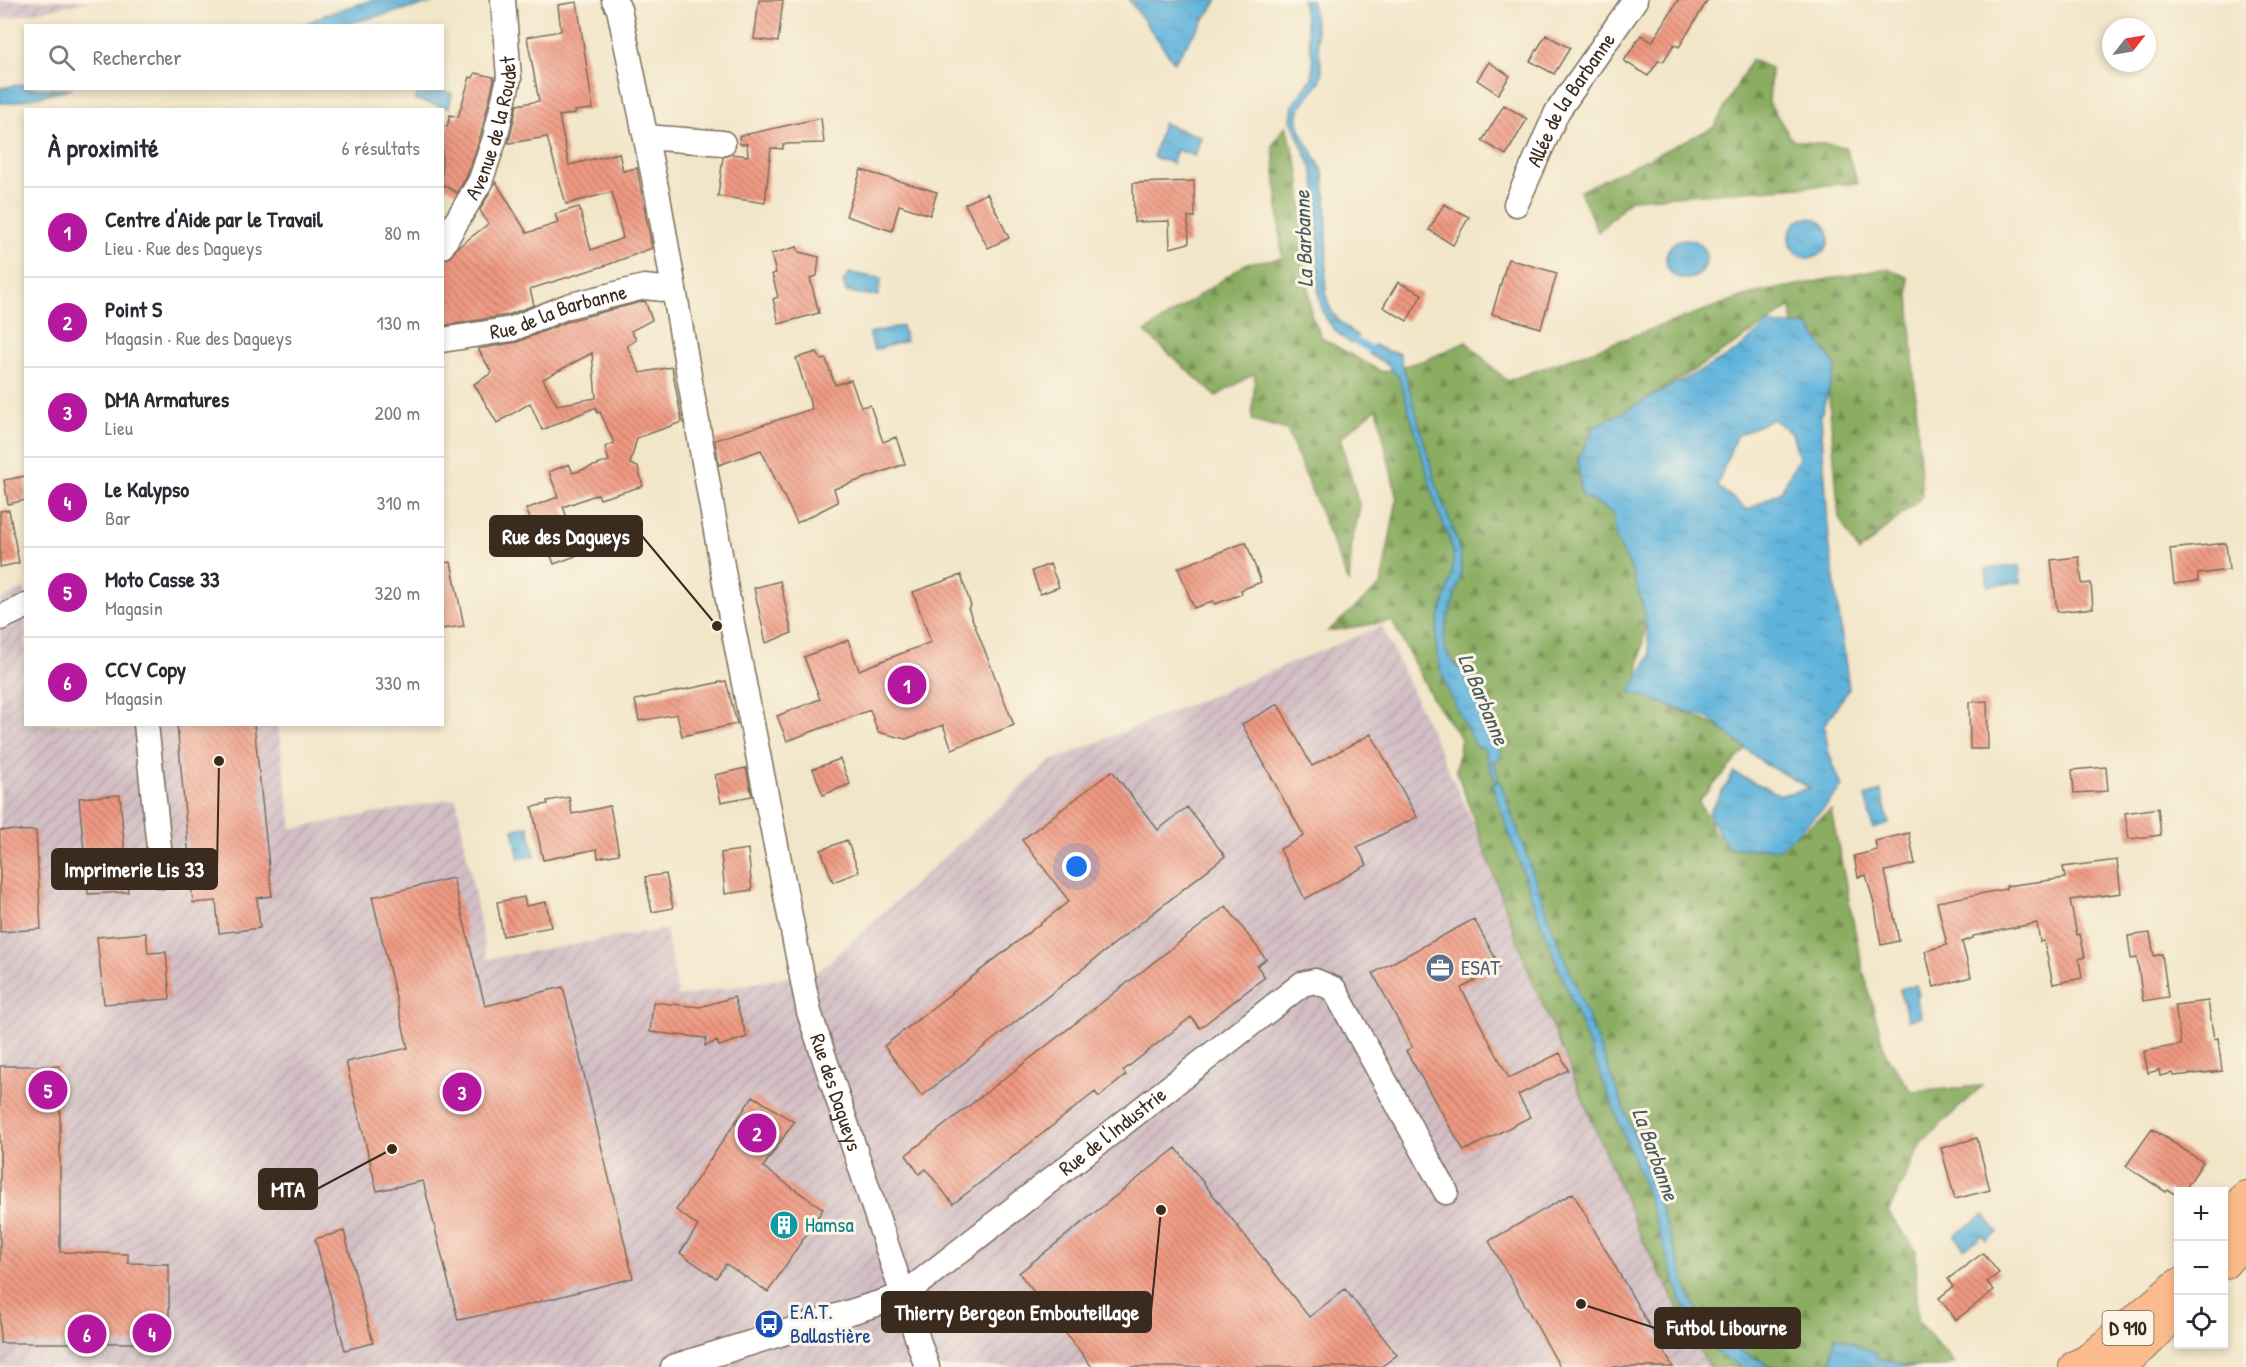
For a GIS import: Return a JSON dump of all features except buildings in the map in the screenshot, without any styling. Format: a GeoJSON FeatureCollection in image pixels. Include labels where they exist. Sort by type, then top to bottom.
{"type":"FeatureCollection","features":[{"type":"Feature","properties":{"kind":"main road"},"geometry":{"type":"LineString","coordinates":[[2228,1222],[2246,1197]]}},
{"type":"Feature","properties":{"kind":"main road"},"geometry":{"type":"LineString","coordinates":[[2228,1258],[2246,1238]]}},
{"type":"Feature","properties":{"kind":"main road","name":"D 910"},"geometry":{"type":"LineString","coordinates":[[2075,1367],[2087,1361],[2174,1288]]}},
{"type":"Feature","properties":{"kind":"main road","name":"D 910"},"geometry":{"type":"LineString","coordinates":[[2117,1367],[2142,1347],[2174,1315]]}},
{"type":"Feature","properties":{"kind":"street","name":"Rue des Dagueys"},"geometry":{"type":"LineString","coordinates":[[614,0],[619,9],[658,197],[732,623],[809,1012],[927,1367]]}},
{"type":"Feature","properties":{"kind":"street","name":"Allée de la Barbanne"},"geometry":{"type":"LineString","coordinates":[[1516,204],[1557,112],[1635,0]]}},
{"type":"Feature","properties":{"kind":"street","name":"Avenue de la Roudet"},"geometry":{"type":"LineString","coordinates":[[444,243],[480,182],[495,138],[509,78],[508,2]]}},
{"type":"Feature","properties":{"kind":"street"},"geometry":{"type":"LineString","coordinates":[[646,137],[723,143]]}},
{"type":"Feature","properties":{"kind":"street","name":"Rue de la Barbanne"},"geometry":{"type":"LineString","coordinates":[[444,340],[512,329],[568,306],[644,287],[673,290]]}},
{"type":"Feature","properties":{"kind":"street"},"geometry":{"type":"LineString","coordinates":[[0,618],[24,607]]}},
{"type":"Feature","properties":{"kind":"street"},"geometry":{"type":"LineString","coordinates":[[146,726],[162,876]]}},
{"type":"Feature","properties":{"kind":"street","name":"Rue de l'Industrie"},"geometry":{"type":"LineString","coordinates":[[673,1367],[902,1296],[1302,984],[1315,981],[1334,989],[1446,1192]]}},
{"type":"Feature","properties":{"kind":"shaded area"},"geometry":{"type":"Polygon","coordinates":[[[0,0],[93,0],[0,20],[0,0]]]}},
{"type":"Feature","properties":{"kind":"shaded area"},"geometry":{"type":"Polygon","coordinates":[[[24,588],[24,726],[278,726],[292,829],[456,798],[487,959],[666,929],[678,997],[819,971],[1049,762],[1382,626],[1725,1367],[0,1367],[0,600],[24,588]]]}},
{"type":"Feature","properties":{"kind":"green space"},"geometry":{"type":"Polygon","coordinates":[[[1751,60],[1771,68],[1769,103],[1792,140],[1845,147],[1858,183],[1631,199],[1598,232],[1580,191],[1714,127],[1751,60]]]}},
{"type":"Feature","properties":{"kind":"green space"},"geometry":{"type":"Polygon","coordinates":[[[1286,125],[1299,171],[1311,315],[1323,339],[1382,372],[1426,360],[1466,342],[1507,381],[1750,294],[1888,268],[1908,278],[1922,497],[1859,552],[1839,518],[1828,385],[1797,369],[1791,307],[1625,412],[1654,573],[1635,690],[1752,742],[1699,801],[1715,834],[1762,838],[1797,835],[1831,810],[1863,970],[1886,1055],[1912,1092],[1982,1086],[1921,1143],[1888,1213],[1916,1250],[1917,1320],[1954,1363],[1943,1367],[1709,1367],[1641,1237],[1528,969],[1456,770],[1461,738],[1434,701],[1392,621],[1328,631],[1381,585],[1397,499],[1377,408],[1340,438],[1360,508],[1352,541],[1349,583],[1287,430],[1252,420],[1255,373],[1216,396],[1145,332],[1247,263],[1282,258],[1273,145],[1286,125]]]}},
{"type":"Feature","properties":{"kind":"water"},"geometry":{"type":"Polygon","coordinates":[[[372,0],[445,0],[345,24],[305,24],[324,15],[372,0]]]}},
{"type":"Feature","properties":{"kind":"water"},"geometry":{"type":"Polygon","coordinates":[[[1129,0],[1218,0],[1174,62],[1129,0]]]}},
{"type":"Feature","properties":{"kind":"water"},"geometry":{"type":"Polygon","coordinates":[[[1302,0],[1311,0],[1322,72],[1318,84],[1302,104],[1298,121],[1323,174],[1326,211],[1327,298],[1336,317],[1358,336],[1352,344],[1330,324],[1320,301],[1316,186],[1312,169],[1291,120],[1293,104],[1312,78],[1313,61],[1302,0]]]}},
{"type":"Feature","properties":{"kind":"water"},"geometry":{"type":"Polygon","coordinates":[[[24,84],[24,90],[68,90],[10,103],[0,103],[0,88],[24,84]]]}},
{"type":"Feature","properties":{"kind":"water"},"geometry":{"type":"Polygon","coordinates":[[[418,90],[438,90],[452,93],[449,108],[415,100],[418,90]]]}},
{"type":"Feature","properties":{"kind":"water"},"geometry":{"type":"Polygon","coordinates":[[[1163,123],[1201,137],[1195,156],[1177,150],[1172,163],[1153,157],[1163,123]]]}},
{"type":"Feature","properties":{"kind":"water"},"geometry":{"type":"Polygon","coordinates":[[[1809,218],[1817,219],[1823,224],[1828,230],[1828,246],[1823,252],[1817,257],[1809,258],[1801,257],[1795,252],[1790,246],[1789,238],[1790,230],[1795,224],[1801,219],[1809,218]]]}},
{"type":"Feature","properties":{"kind":"water"},"geometry":{"type":"Polygon","coordinates":[[[1686,239],[1694,240],[1700,245],[1705,251],[1705,267],[1700,273],[1694,278],[1686,279],[1678,278],[1672,273],[1667,267],[1666,259],[1667,251],[1672,245],[1678,240],[1686,239]]]}},
{"type":"Feature","properties":{"kind":"water"},"geometry":{"type":"Polygon","coordinates":[[[849,273],[881,278],[878,296],[846,292],[843,282],[849,273]]]}},
{"type":"Feature","properties":{"kind":"water"},"geometry":{"type":"Polygon","coordinates":[[[1768,324],[1809,326],[1836,366],[1821,415],[1829,541],[1849,689],[1824,725],[1829,754],[1842,786],[1826,806],[1780,849],[1728,848],[1708,814],[1734,773],[1781,795],[1810,788],[1765,764],[1710,719],[1630,692],[1650,655],[1644,610],[1632,570],[1616,539],[1613,513],[1581,495],[1578,460],[1594,427],[1734,353],[1768,324]],[[1772,419],[1736,436],[1717,486],[1748,510],[1781,491],[1799,458],[1792,433],[1772,419]]]}},
{"type":"Feature","properties":{"kind":"water"},"geometry":{"type":"Polygon","coordinates":[[[902,326],[906,341],[874,350],[869,333],[902,326]]]}},
{"type":"Feature","properties":{"kind":"water"},"geometry":{"type":"Polygon","coordinates":[[[1374,345],[1399,353],[1438,489],[1457,541],[1461,570],[1445,629],[1445,648],[1452,661],[1479,686],[1488,699],[1496,723],[1501,757],[1493,761],[1499,778],[1495,780],[1483,747],[1477,748],[1455,706],[1442,674],[1436,643],[1437,628],[1450,582],[1453,553],[1436,505],[1399,378],[1388,365],[1369,354],[1374,345]]]}},
{"type":"Feature","properties":{"kind":"water"},"geometry":{"type":"Polygon","coordinates":[[[2019,565],[2021,582],[1988,586],[1986,569],[2019,565]]]}},
{"type":"Feature","properties":{"kind":"water"},"geometry":{"type":"Polygon","coordinates":[[[1500,781],[1552,926],[1646,1164],[1691,1300],[1716,1339],[1773,1367],[1743,1367],[1718,1354],[1707,1344],[1682,1303],[1644,1186],[1536,910],[1492,784],[1500,781]]]}},
{"type":"Feature","properties":{"kind":"water"},"geometry":{"type":"Polygon","coordinates":[[[1881,791],[1889,824],[1873,829],[1865,796],[1881,791]]]}},
{"type":"Feature","properties":{"kind":"water"},"geometry":{"type":"Polygon","coordinates":[[[528,826],[535,856],[519,859],[513,830],[528,826]]]}},
{"type":"Feature","properties":{"kind":"water"},"geometry":{"type":"Polygon","coordinates":[[[1916,985],[1921,1017],[1908,1020],[1900,989],[1916,985]]]}},
{"type":"Feature","properties":{"kind":"water"},"geometry":{"type":"Polygon","coordinates":[[[1984,1215],[1998,1233],[1987,1241],[1983,1236],[1964,1249],[1955,1235],[1984,1215]]]}},
{"type":"Feature","properties":{"kind":"water"},"geometry":{"type":"Polygon","coordinates":[[[1835,1336],[1876,1353],[1876,1358],[1916,1367],[1830,1367],[1835,1336]]]}},
{"type":"Feature","properties":{"kind":"waterway","name":"La Barbanne"},"geometry":{"type":"LineString","coordinates":[[1348,337],[1377,353]]}},
{"type":"Feature","properties":{"kind":"place","name":"Rue des Dagueys"},"geometry":{"type":"Point","coordinates":[717,626]}},
{"type":"Feature","properties":{"kind":"place","name":"Centre d'Aide par le Travail"},"geometry":{"type":"Point","coordinates":[907,685]}},
{"type":"Feature","properties":{"kind":"place","name":"Imprimerie Lis 33"},"geometry":{"type":"Point","coordinates":[219,761]}},
{"type":"Feature","properties":{"kind":"place","name":"ESAT"},"geometry":{"type":"Point","coordinates":[1440,968]}},
{"type":"Feature","properties":{"kind":"place","name":"Moto Casse 33"},"geometry":{"type":"Point","coordinates":[48,1090]}},
{"type":"Feature","properties":{"kind":"place","name":"DMA Armatures"},"geometry":{"type":"Point","coordinates":[462,1092]}},
{"type":"Feature","properties":{"kind":"place","name":"Point S"},"geometry":{"type":"Point","coordinates":[757,1133]}},
{"type":"Feature","properties":{"kind":"place","name":"MTA"},"geometry":{"type":"Point","coordinates":[392,1149]}},
{"type":"Feature","properties":{"kind":"place","name":"Thierry Bergeon Embouteillage"},"geometry":{"type":"Point","coordinates":[1161,1210]}},
{"type":"Feature","properties":{"kind":"place","name":"Hamsa"},"geometry":{"type":"Point","coordinates":[784,1225]}},
{"type":"Feature","properties":{"kind":"place","name":"Futbol Libourne"},"geometry":{"type":"Point","coordinates":[1581,1304]}},
{"type":"Feature","properties":{"kind":"place","name":"E.A.T. Ballastière"},"geometry":{"type":"Point","coordinates":[769,1324]}},
{"type":"Feature","properties":{"kind":"place","name":"Le Kalypso"},"geometry":{"type":"Point","coordinates":[152,1333]}},
{"type":"Feature","properties":{"kind":"place","name":"CCV Copy"},"geometry":{"type":"Point","coordinates":[87,1334]}}]}
